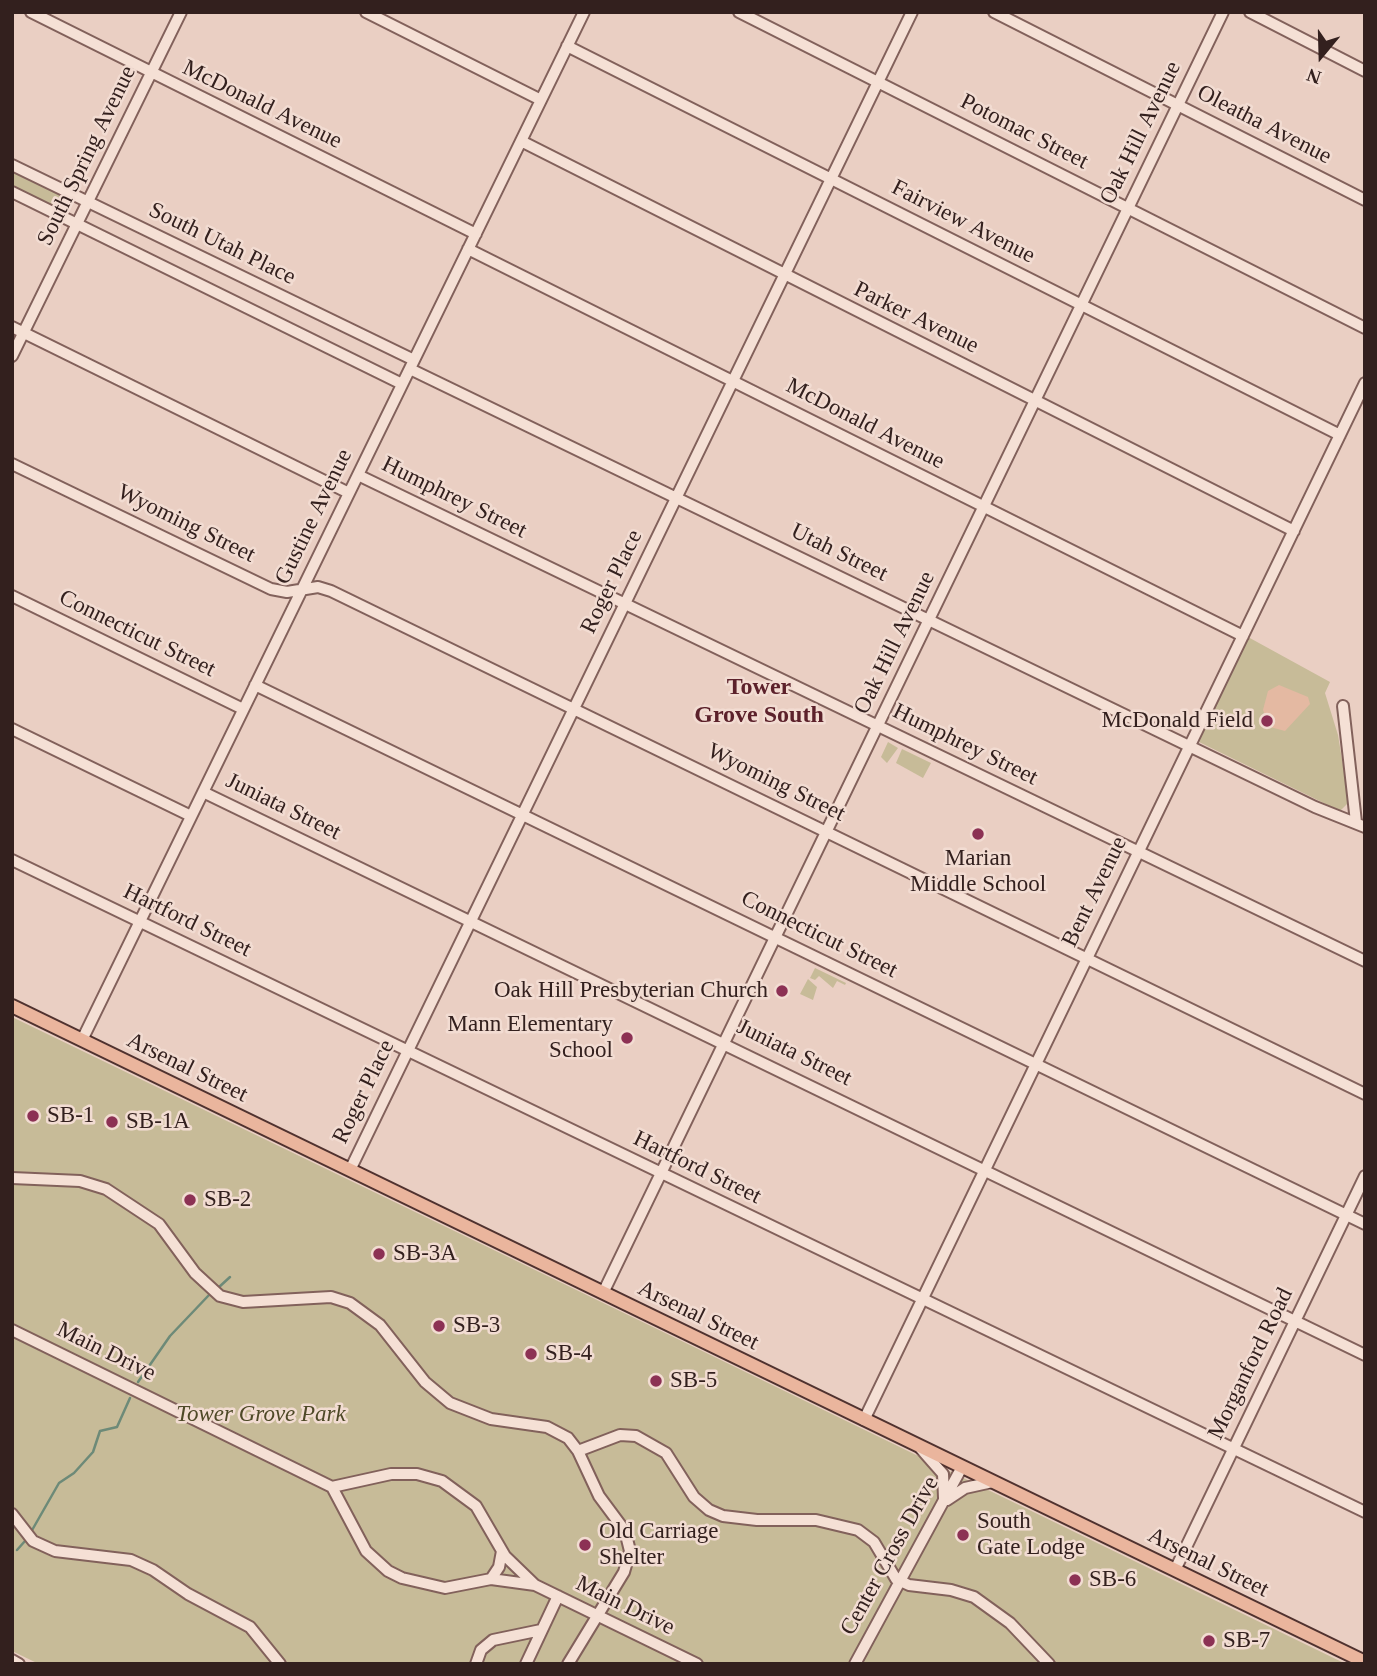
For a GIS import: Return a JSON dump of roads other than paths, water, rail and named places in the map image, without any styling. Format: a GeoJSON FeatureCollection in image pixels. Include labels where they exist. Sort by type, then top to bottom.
{"type":"FeatureCollection","features":[{"type":"Feature","properties":{"kind":"main road","name":"Arsenal Street"},"geometry":{"type":"LineString","coordinates":[[12,1006],[1365,1662]]}},
{"type":"Feature","properties":{"kind":"street","name":"McDonald Avenue"},"geometry":{"type":"LineString","coordinates":[[31,12],[476,234]]}},
{"type":"Feature","properties":{"kind":"street","name":"South Spring Avenue"},"geometry":{"type":"LineString","coordinates":[[12,356],[181,12]]}},
{"type":"Feature","properties":{"kind":"street"},"geometry":{"type":"LineString","coordinates":[[366,12],[541,100]]}},
{"type":"Feature","properties":{"kind":"street","name":"Gustine Avenue"},"geometry":{"type":"LineString","coordinates":[[82,1040],[584,12]]}},
{"type":"Feature","properties":{"kind":"street","name":"Potomac Street"},"geometry":{"type":"LineString","coordinates":[[739,12],[1365,328]]}},
{"type":"Feature","properties":{"kind":"street","name":"Roger Place"},"geometry":{"type":"LineString","coordinates":[[350,1170],[912,12]]}},
{"type":"Feature","properties":{"kind":"street","name":"Oleatha Avenue"},"geometry":{"type":"LineString","coordinates":[[994,12],[1365,200]]}},
{"type":"Feature","properties":{"kind":"street","name":"Oak Hill Avenue"},"geometry":{"type":"LineString","coordinates":[[603,1293],[1223,12]]}},
{"type":"Feature","properties":{"kind":"street"},"geometry":{"type":"LineString","coordinates":[[1250,12],[1365,71]]}},
{"type":"Feature","properties":{"kind":"street","name":"Fairview Avenue"},"geometry":{"type":"LineString","coordinates":[[567,46],[1340,435]]}},
{"type":"Feature","properties":{"kind":"street","name":"Parker Avenue"},"geometry":{"type":"LineString","coordinates":[[521,141],[1294,531]]}},
{"type":"Feature","properties":{"kind":"street","name":"South Utah Place"},"geometry":{"type":"LineString","coordinates":[[12,166],[412,364]]}},
{"type":"Feature","properties":{"kind":"street"},"geometry":{"type":"LineString","coordinates":[[12,192],[402,384]]}},
{"type":"Feature","properties":{"kind":"street","name":"McDonald Avenue"},"geometry":{"type":"LineString","coordinates":[[468,249],[1243,636]]}},
{"type":"Feature","properties":{"kind":"street","name":"Humphrey Street"},"geometry":{"type":"LineString","coordinates":[[12,327],[349,494]]}},
{"type":"Feature","properties":{"kind":"street","name":"Utah Street"},"geometry":{"type":"LineString","coordinates":[[412,364],[677,498],[1322,810],[1360,824]]}},
{"type":"Feature","properties":{"kind":"street","name":"Bent Avenue"},"geometry":{"type":"LineString","coordinates":[[864,1420],[1365,383]]}},
{"type":"Feature","properties":{"kind":"street","name":"Wyoming Street"},"geometry":{"type":"LineString","coordinates":[[12,464],[271,589],[287,592],[314,587],[331,591],[1365,1094]]}},
{"type":"Feature","properties":{"kind":"street","name":"Humphrey Street"},"geometry":{"type":"LineString","coordinates":[[358,475],[1365,961]]}},
{"type":"Feature","properties":{"kind":"street","name":"Connecticut Street"},"geometry":{"type":"LineString","coordinates":[[12,596],[243,709]]}},
{"type":"Feature","properties":{"kind":"street","name":"Connecticut Street"},"geometry":{"type":"LineString","coordinates":[[255,685],[1365,1224]]}},
{"type":"Feature","properties":{"kind":"street"},"geometry":{"type":"LineString","coordinates":[[1343,706],[1360,824]]}},
{"type":"Feature","properties":{"kind":"street"},"geometry":{"type":"LineString","coordinates":[[12,729],[191,816]]}},
{"type":"Feature","properties":{"kind":"street","name":"Juniata Street"},"geometry":{"type":"LineString","coordinates":[[203,792],[1365,1355]]}},
{"type":"Feature","properties":{"kind":"street","name":"Hartford Street"},"geometry":{"type":"LineString","coordinates":[[12,860],[921,1301],[1365,1512]]}},
{"type":"Feature","properties":{"kind":"street","name":"Morganford Road"},"geometry":{"type":"LineString","coordinates":[[1175,1570],[1365,1176]]}},
{"type":"Feature","properties":{"kind":"street"},"geometry":{"type":"LineString","coordinates":[[12,1178],[80,1181],[116,1193],[159,1224],[195,1273],[209,1288],[226,1299],[259,1303],[331,1297],[349,1303],[380,1325],[419,1376],[450,1403],[491,1419],[547,1427],[568,1438],[578,1451],[593,1487],[621,1525],[630,1545],[628,1564],[568,1664]]}},
{"type":"Feature","properties":{"kind":"street","name":"Main Drive"},"geometry":{"type":"LineString","coordinates":[[12,1330],[332,1486],[391,1474],[417,1474],[442,1481],[476,1506],[502,1551],[535,1585]]}},
{"type":"Feature","properties":{"kind":"street"},"geometry":{"type":"LineString","coordinates":[[578,1451],[620,1436],[644,1439],[666,1453],[694,1496],[709,1510],[737,1519],[801,1518],[849,1526],[872,1539],[889,1571],[900,1582],[963,1593],[986,1603],[1010,1623],[1049,1664]]}},
{"type":"Feature","properties":{"kind":"street"},"geometry":{"type":"LineString","coordinates":[[915,1444],[943,1474],[945,1485],[942,1504]]}},
{"type":"Feature","properties":{"kind":"street","name":"Center Cross Drive"},"geometry":{"type":"LineString","coordinates":[[855,1664],[962,1467]]}},
{"type":"Feature","properties":{"kind":"street"},"geometry":{"type":"LineString","coordinates":[[942,1504],[965,1488],[992,1482]]}},
{"type":"Feature","properties":{"kind":"street","name":"Main Drive"},"geometry":{"type":"LineString","coordinates":[[332,1486],[366,1551],[388,1571],[430,1587],[460,1587],[491,1578],[535,1585],[697,1664]]}},
{"type":"Feature","properties":{"kind":"street"},"geometry":{"type":"LineString","coordinates":[[12,1514],[33,1541],[55,1551],[131,1560],[153,1570],[188,1594],[250,1627],[280,1664]]}},
{"type":"Feature","properties":{"kind":"street"},"geometry":{"type":"LineString","coordinates":[[491,1578],[499,1567],[502,1551]]}},
{"type":"Feature","properties":{"kind":"street"},"geometry":{"type":"LineString","coordinates":[[526,1664],[558,1596]]}},
{"type":"Feature","properties":{"kind":"street"},"geometry":{"type":"LineString","coordinates":[[477,1663],[484,1646],[492,1640],[541,1630]]}},
{"type":"Feature","properties":{"kind":"street"},"geometry":{"type":"LineString","coordinates":[[580,1648],[583,1664]]}},
{"type":"Feature","properties":{"kind":"street"},"geometry":{"type":"LineString","coordinates":[[12,1660],[19,1664]]}},
{"type":"Feature","properties":{"kind":"waterway"},"geometry":{"type":"LineString","coordinates":[[218,1288],[230,1277]]}},
{"type":"Feature","properties":{"kind":"waterway"},"geometry":{"type":"LineString","coordinates":[[138,1382],[170,1336],[209,1295]]}},
{"type":"Feature","properties":{"kind":"waterway"},"geometry":{"type":"LineString","coordinates":[[31,1532],[59,1483],[74,1473],[93,1452],[100,1431],[117,1427],[130,1398]]}},
{"type":"Feature","properties":{"kind":"waterway"},"geometry":{"type":"LineString","coordinates":[[17,1550],[25,1541]]}},
{"type":"Feature","properties":{"kind":"place","name":"McDonald Field"},"geometry":{"type":"Point","coordinates":[1267,721]}},
{"type":"Feature","properties":{"kind":"place","name":"Marian Middle School"},"geometry":{"type":"Point","coordinates":[978,834]}},
{"type":"Feature","properties":{"kind":"place","name":"Oak Hill Presbyterian Church"},"geometry":{"type":"Point","coordinates":[782,991]}},
{"type":"Feature","properties":{"kind":"place","name":"Mann Elementary School"},"geometry":{"type":"Point","coordinates":[627,1038]}},
{"type":"Feature","properties":{"kind":"place","name":"SB-1"},"geometry":{"type":"Point","coordinates":[33,1116]}},
{"type":"Feature","properties":{"kind":"place","name":"SB-1A"},"geometry":{"type":"Point","coordinates":[112,1122]}},
{"type":"Feature","properties":{"kind":"place","name":"SB-2"},"geometry":{"type":"Point","coordinates":[190,1200]}},
{"type":"Feature","properties":{"kind":"place","name":"SB-3A"},"geometry":{"type":"Point","coordinates":[379,1254]}},
{"type":"Feature","properties":{"kind":"place","name":"SB-3"},"geometry":{"type":"Point","coordinates":[439,1326]}},
{"type":"Feature","properties":{"kind":"place","name":"SB-4"},"geometry":{"type":"Point","coordinates":[531,1354]}},
{"type":"Feature","properties":{"kind":"place","name":"SB-5"},"geometry":{"type":"Point","coordinates":[656,1381]}},
{"type":"Feature","properties":{"kind":"place","name":"South Gate Lodge"},"geometry":{"type":"Point","coordinates":[963,1535]}},
{"type":"Feature","properties":{"kind":"place","name":"Old Carriage Shelter"},"geometry":{"type":"Point","coordinates":[585,1545]}},
{"type":"Feature","properties":{"kind":"place","name":"SB-6"},"geometry":{"type":"Point","coordinates":[1075,1580]}},
{"type":"Feature","properties":{"kind":"place","name":"SB-7"},"geometry":{"type":"Point","coordinates":[1209,1641]}},
{"type":"Feature","properties":{"kind":"district","name":"Tower Grove South"},"geometry":{"type":"Point","coordinates":[759,702]}},
{"type":"Feature","properties":{"kind":"park label","name":"Tower Grove Park"},"geometry":{"type":"Point","coordinates":[261,1415]}}]}
